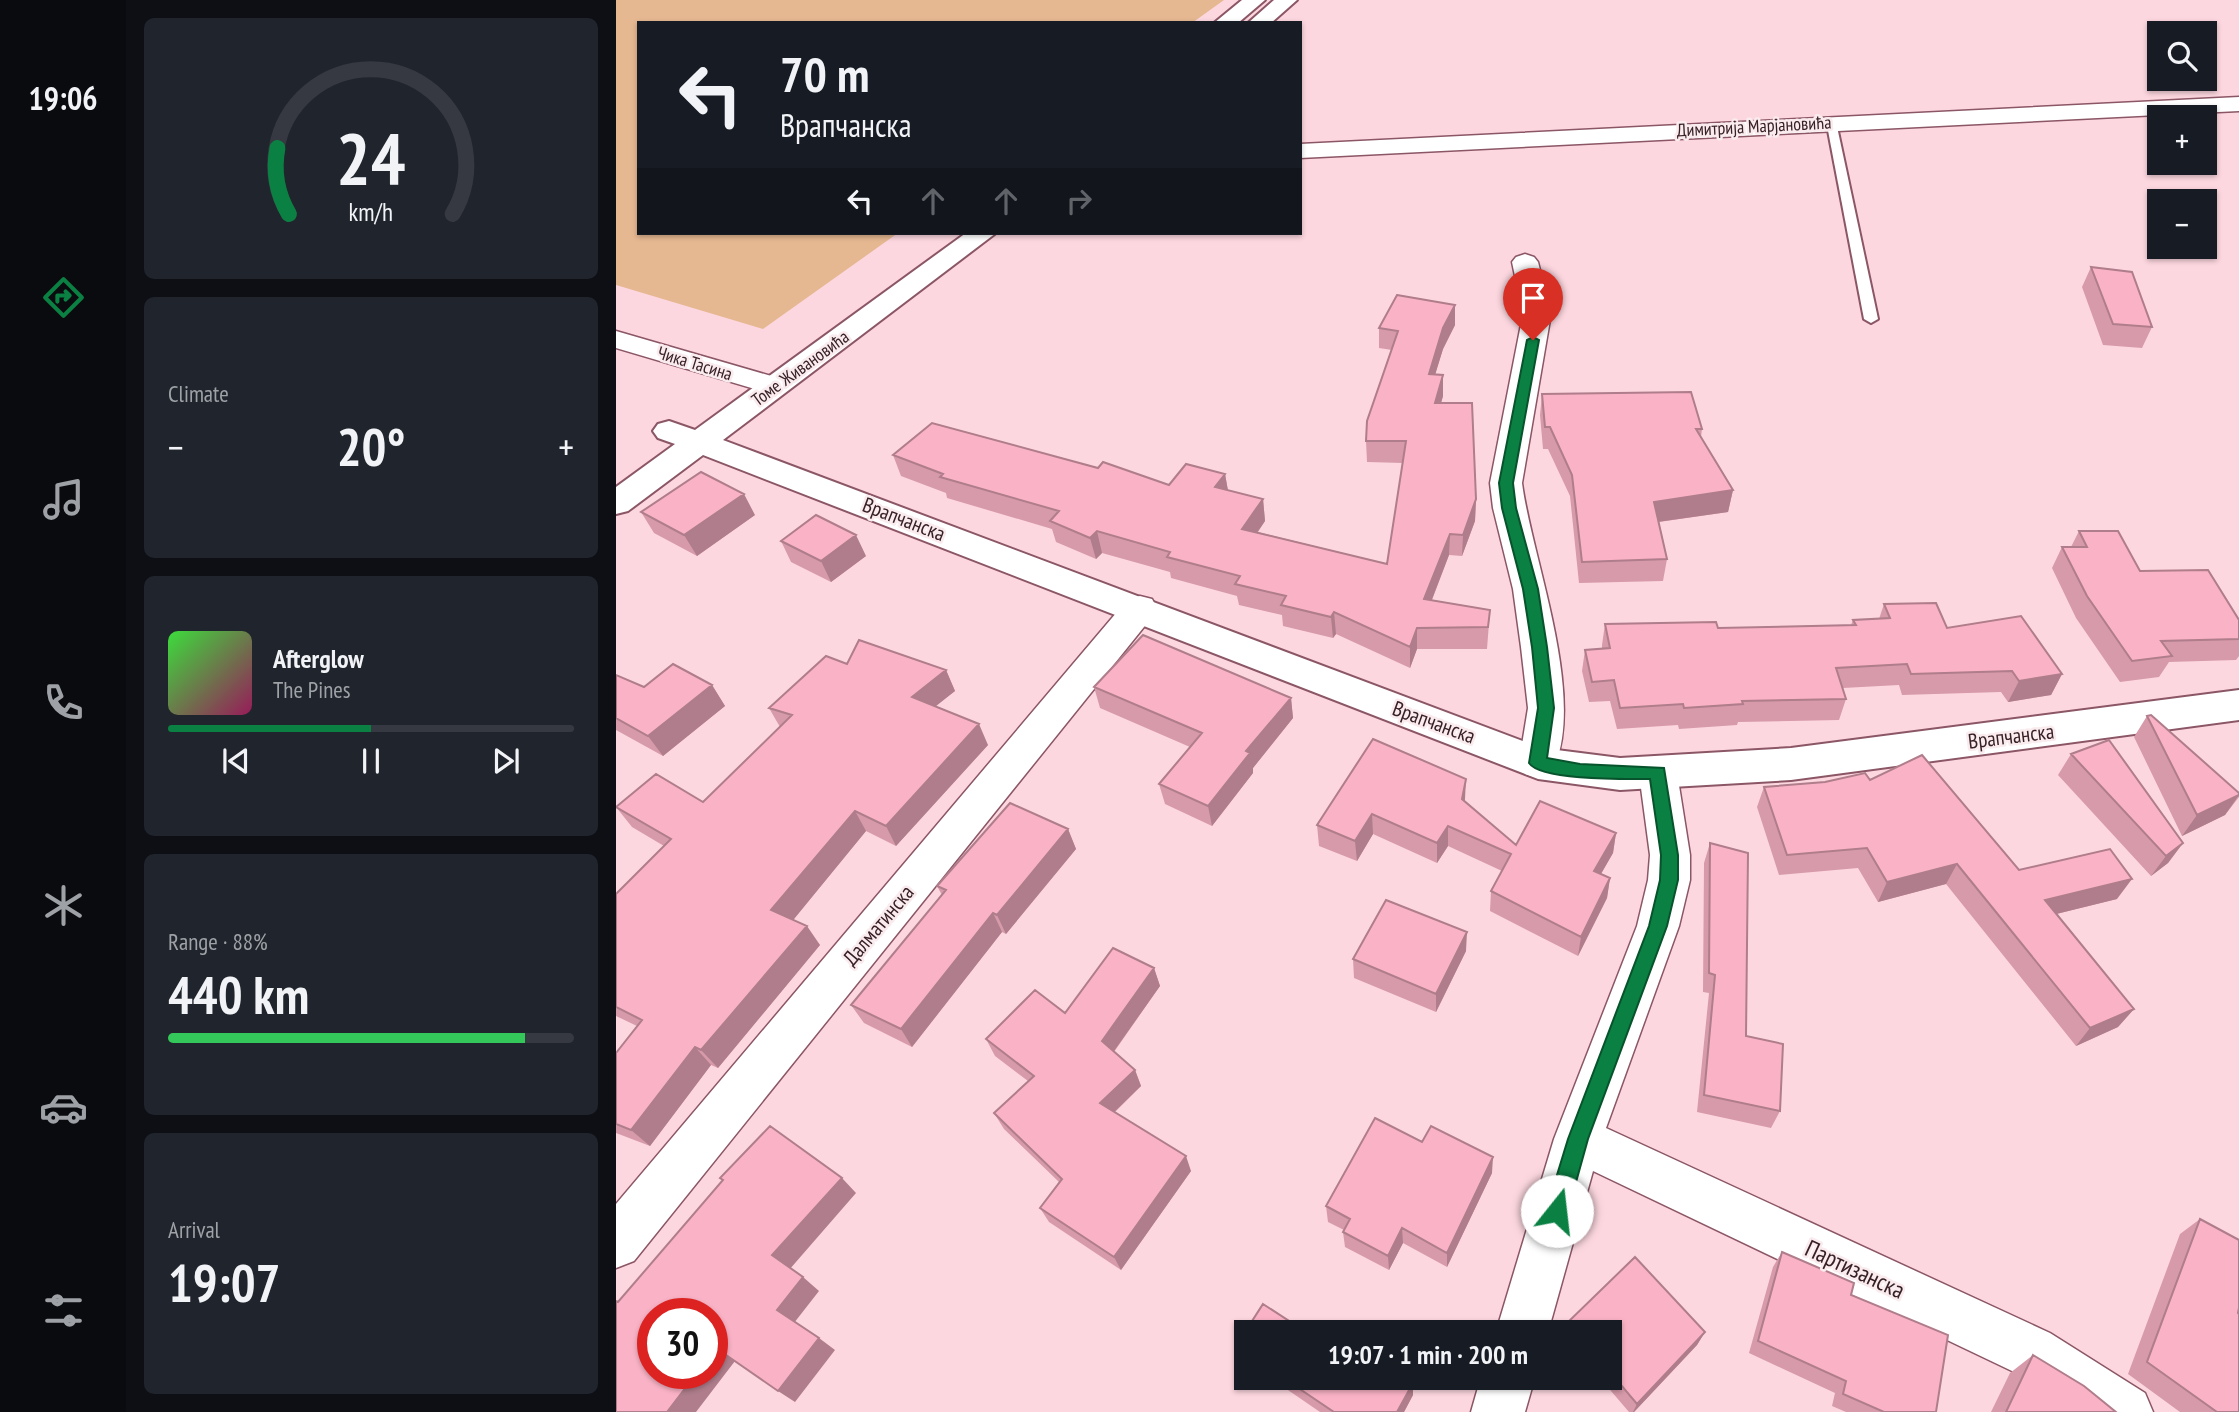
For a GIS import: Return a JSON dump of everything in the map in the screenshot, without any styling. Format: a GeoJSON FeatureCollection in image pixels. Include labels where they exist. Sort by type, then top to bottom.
{"type":"FeatureCollection","features":[{"type":"Feature","properties":{"kind":"main road"},"geometry":{"type":"LineString","coordinates":[[1227,21],[1255,0]]}},
{"type":"Feature","properties":{"kind":"main road"},"geometry":{"type":"LineString","coordinates":[[1261,21],[1287,0]]}},
{"type":"Feature","properties":{"kind":"main road","name":"Томе Живановића"},"geometry":{"type":"LineString","coordinates":[[616,502],[743,377],[936,235]]}},
{"type":"Feature","properties":{"kind":"main road","name":"Томе Живановића"},"geometry":{"type":"LineString","coordinates":[[616,470],[775,386],[980,235]]}},
{"type":"Feature","properties":{"kind":"main road","name":"Врапчанска"},"geometry":{"type":"LineString","coordinates":[[684,436],[1140,608],[1538,763],[1580,771],[1658,773],[1717,766],[1791,764],[2239,705]]}},
{"type":"Feature","properties":{"kind":"street","name":"Димитрија Марјановића"},"geometry":{"type":"LineString","coordinates":[[2208,105],[2239,95]]}},
{"type":"Feature","properties":{"kind":"street","name":"Димитрија Марјановића"},"geometry":{"type":"LineString","coordinates":[[2208,105],[2239,104]]}},
{"type":"Feature","properties":{"kind":"street","name":"Димитрија Марјановића"},"geometry":{"type":"LineString","coordinates":[[1302,151],[2147,108]]}},
{"type":"Feature","properties":{"kind":"street"},"geometry":{"type":"LineString","coordinates":[[1525,262],[1537,314],[1506,483],[1509,508],[1530,589],[1542,672],[1546,708],[1538,763]]}},
{"type":"Feature","properties":{"kind":"street","name":"Чика Тасина"},"geometry":{"type":"LineString","coordinates":[[616,339],[775,386]]}},
{"type":"Feature","properties":{"kind":"street","name":"Далматинска"},"geometry":{"type":"LineString","coordinates":[[616,1243],[1140,608]]}},
{"type":"Feature","properties":{"kind":"street"},"geometry":{"type":"LineString","coordinates":[[1525,1320],[1578,1139],[1658,926],[1669,880],[1670,855],[1658,773]]}},
{"type":"Feature","properties":{"kind":"street","name":"Партизанска"},"geometry":{"type":"LineString","coordinates":[[1578,1139],[2031,1352],[2126,1412]]}},
{"type":"Feature","properties":{"kind":"street"},"geometry":{"type":"LineString","coordinates":[[1498,1412],[1504,1390]]}},
{"type":"Feature","properties":{"kind":"lane"},"geometry":{"type":"LineString","coordinates":[[1830,122],[1871,320]]}},
{"type":"Feature","properties":{"kind":"shaded area"},"geometry":{"type":"Polygon","coordinates":[[[616,0],[1224,0],[1195,21],[637,21],[637,235],[895,235],[763,329],[616,285],[616,0]]]}},
{"type":"Feature","properties":{"kind":"building"},"geometry":{"type":"Polygon","coordinates":[[[2091,267],[2132,272],[2152,327],[2113,324],[2091,267]]]}},
{"type":"Feature","properties":{"kind":"building"},"geometry":{"type":"Polygon","coordinates":[[[1397,295],[1455,305],[1443,328],[1429,374],[1443,375],[1435,403],[1472,403],[1476,499],[1463,535],[1450,534],[1424,599],[1490,610],[1488,627],[1417,628],[1410,647],[1334,612],[1331,617],[1281,605],[1286,596],[1235,584],[1240,576],[1167,557],[1170,552],[1097,531],[1090,538],[1050,521],[1059,511],[940,477],[943,474],[893,455],[932,423],[1098,468],[1103,462],[1169,485],[1186,464],[1225,474],[1215,487],[1263,499],[1242,529],[1387,564],[1406,441],[1366,441],[1367,421],[1398,331],[1379,328],[1397,295]]]}},
{"type":"Feature","properties":{"kind":"building"},"geometry":{"type":"Polygon","coordinates":[[[1691,392],[1702,429],[1696,429],[1733,490],[1654,502],[1667,559],[1582,562],[1572,475],[1550,427],[1545,427],[1542,394],[1691,392]]]}},
{"type":"Feature","properties":{"kind":"building"},"geometry":{"type":"Polygon","coordinates":[[[701,472],[744,494],[684,535],[641,512],[701,472]]]}},
{"type":"Feature","properties":{"kind":"building"},"geometry":{"type":"Polygon","coordinates":[[[816,515],[856,535],[821,561],[781,541],[816,515]]]}},
{"type":"Feature","properties":{"kind":"building"},"geometry":{"type":"Polygon","coordinates":[[[2079,531],[2118,531],[2140,571],[2208,570],[2239,620],[2239,639],[2161,641],[2172,656],[2132,661],[2087,596],[2062,547],[2087,547],[2079,531]]]}},
{"type":"Feature","properties":{"kind":"building"},"geometry":{"type":"Polygon","coordinates":[[[1936,603],[1947,628],[2021,616],[2062,674],[2019,681],[2012,671],[1911,674],[1907,664],[1836,668],[1846,699],[1742,701],[1743,704],[1684,708],[1683,704],[1620,708],[1614,680],[1592,682],[1585,650],[1610,648],[1605,624],[1716,622],[1718,628],[1856,625],[1853,620],[1890,618],[1884,604],[1936,603]]]}},
{"type":"Feature","properties":{"kind":"building"},"geometry":{"type":"Polygon","coordinates":[[[1143,635],[1291,698],[1246,751],[1250,753],[1208,806],[1159,784],[1202,733],[1094,687],[1143,635]]]}},
{"type":"Feature","properties":{"kind":"building"},"geometry":{"type":"Polygon","coordinates":[[[859,640],[946,670],[912,697],[979,724],[886,826],[855,811],[771,910],[807,926],[701,1050],[695,1047],[631,1130],[616,1124],[616,1053],[642,1020],[616,1007],[616,894],[671,839],[616,807],[656,774],[703,802],[792,715],[769,708],[826,656],[847,664],[859,640]]]}},
{"type":"Feature","properties":{"kind":"building"},"geometry":{"type":"Polygon","coordinates":[[[673,664],[712,685],[648,736],[616,718],[616,675],[644,687],[673,664]]]}},
{"type":"Feature","properties":{"kind":"building"},"geometry":{"type":"Polygon","coordinates":[[[2151,715],[2239,795],[2197,815],[2147,716],[2151,715]]]}},
{"type":"Feature","properties":{"kind":"building"},"geometry":{"type":"Polygon","coordinates":[[[1373,739],[1466,779],[1462,799],[1516,845],[1540,801],[1616,833],[1594,871],[1610,878],[1581,937],[1491,891],[1511,854],[1448,826],[1437,843],[1372,814],[1355,841],[1317,825],[1373,739]]]}},
{"type":"Feature","properties":{"kind":"building"},"geometry":{"type":"Polygon","coordinates":[[[2109,740],[2183,843],[2166,856],[2071,754],[2109,740]]]}},
{"type":"Feature","properties":{"kind":"building"},"geometry":{"type":"Polygon","coordinates":[[[1922,755],[2019,870],[2110,849],[2132,879],[2045,900],[2134,1009],[2090,1028],[1957,864],[1887,882],[1867,848],[1787,855],[1764,787],[1825,782],[1865,773],[1870,780],[1922,755]]]}},
{"type":"Feature","properties":{"kind":"building"},"geometry":{"type":"Polygon","coordinates":[[[1010,803],[1068,829],[997,915],[993,913],[901,1029],[851,1005],[946,890],[937,886],[1010,803]]]}},
{"type":"Feature","properties":{"kind":"building"},"geometry":{"type":"Polygon","coordinates":[[[1710,843],[1748,853],[1746,1036],[1783,1044],[1780,1111],[1704,1095],[1715,975],[1709,973],[1710,843]]]}},
{"type":"Feature","properties":{"kind":"building"},"geometry":{"type":"Polygon","coordinates":[[[1386,900],[1467,932],[1436,994],[1353,959],[1386,900]]]}},
{"type":"Feature","properties":{"kind":"building"},"geometry":{"type":"Polygon","coordinates":[[[1113,948],[1154,968],[1102,1041],[1135,1070],[1100,1103],[1186,1156],[1114,1257],[1040,1208],[1062,1179],[994,1113],[1034,1076],[986,1039],[1035,990],[1065,1013],[1113,948]]]}},
{"type":"Feature","properties":{"kind":"building"},"geometry":{"type":"Polygon","coordinates":[[[1375,1118],[1422,1142],[1431,1126],[1493,1157],[1447,1253],[1402,1228],[1388,1256],[1343,1232],[1350,1219],[1326,1206],[1375,1118]]]}},
{"type":"Feature","properties":{"kind":"building"},"geometry":{"type":"Polygon","coordinates":[[[770,1126],[842,1178],[772,1255],[803,1277],[777,1310],[819,1338],[778,1391],[728,1356],[728,1298],[637,1298],[637,1389],[685,1389],[667,1412],[616,1412],[616,1301],[618,1302],[723,1180],[720,1178],[770,1126]]]}},
{"type":"Feature","properties":{"kind":"building"},"geometry":{"type":"Polygon","coordinates":[[[2200,1219],[2239,1240],[2239,1412],[2217,1412],[2147,1362],[2200,1219]]]}},
{"type":"Feature","properties":{"kind":"building"},"geometry":{"type":"Polygon","coordinates":[[[1782,1252],[1854,1283],[1851,1295],[1948,1335],[1936,1412],[1884,1412],[1843,1394],[1846,1381],[1758,1341],[1782,1252]]]}},
{"type":"Feature","properties":{"kind":"building"},"geometry":{"type":"Polygon","coordinates":[[[1635,1257],[1705,1332],[1637,1404],[1622,1386],[1622,1320],[1570,1320],[1635,1257]]]}},
{"type":"Feature","properties":{"kind":"building"},"geometry":{"type":"Polygon","coordinates":[[[1263,1304],[1288,1320],[1253,1320],[1263,1304]]]}},
{"type":"Feature","properties":{"kind":"building"},"geometry":{"type":"Polygon","coordinates":[[[2033,1355],[2084,1386],[2116,1412],[2006,1412],[2033,1355]]]}},
{"type":"Feature","properties":{"kind":"building"},"geometry":{"type":"Polygon","coordinates":[[[1301,1390],[1409,1390],[1397,1412],[1334,1412],[1301,1390]]]}},
{"type":"Feature","properties":{"kind":"route"},"geometry":{"type":"LineString","coordinates":[[1533,340],[1506,483],[1509,508],[1530,589],[1546,708],[1538,763],[1580,771],[1658,773],[1670,855],[1669,880],[1658,926],[1578,1139],[1557,1211]]}}]}
